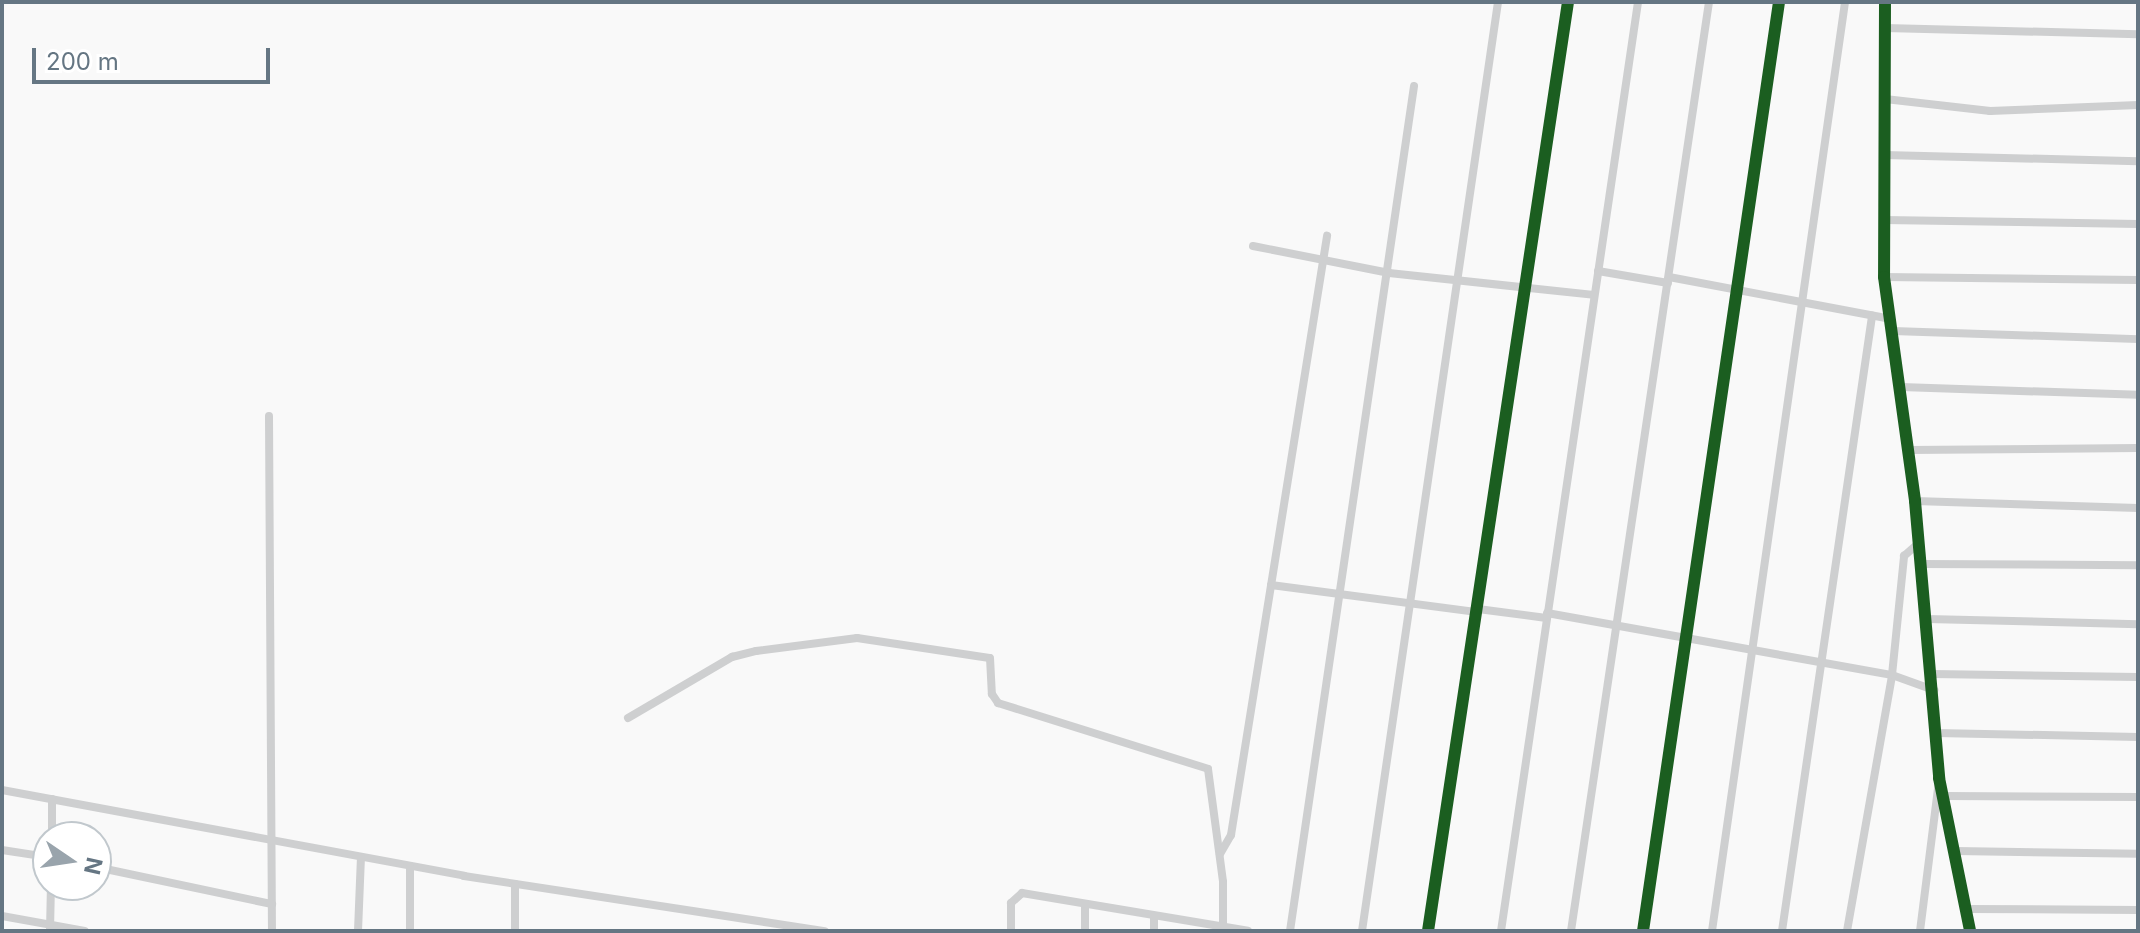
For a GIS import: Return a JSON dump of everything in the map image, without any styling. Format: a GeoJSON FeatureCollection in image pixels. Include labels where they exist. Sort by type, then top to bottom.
{"type":"FeatureCollection","features":[{"type":"Feature","properties":{"kind":"street"},"geometry":{"type":"LineString","coordinates":[[1362,931],[1498,2]]}},
{"type":"Feature","properties":{"kind":"street"},"geometry":{"type":"LineString","coordinates":[[1428,931],[1528,286],[1568,2]]}},
{"type":"Feature","properties":{"kind":"street"},"geometry":{"type":"LineString","coordinates":[[1501,931],[1638,2]]}},
{"type":"Feature","properties":{"kind":"street"},"geometry":{"type":"LineString","coordinates":[[1571,931],[1709,2]]}},
{"type":"Feature","properties":{"kind":"street"},"geometry":{"type":"LineString","coordinates":[[1643,931],[1779,2]]}},
{"type":"Feature","properties":{"kind":"street"},"geometry":{"type":"LineString","coordinates":[[1712,931],[1845,2]]}},
{"type":"Feature","properties":{"kind":"street"},"geometry":{"type":"LineString","coordinates":[[1885,2],[1884,277],[1915,501],[1934,690],[1939,778],[1920,931]]}},
{"type":"Feature","properties":{"kind":"street"},"geometry":{"type":"LineString","coordinates":[[1885,28],[2138,34]]}},
{"type":"Feature","properties":{"kind":"street"},"geometry":{"type":"LineString","coordinates":[[1290,931],[1389,273],[1414,86]]}},
{"type":"Feature","properties":{"kind":"street"},"geometry":{"type":"LineString","coordinates":[[1885,99],[1990,111],[2138,105]]}},
{"type":"Feature","properties":{"kind":"street"},"geometry":{"type":"LineString","coordinates":[[1884,155],[2138,161]]}},
{"type":"Feature","properties":{"kind":"street"},"geometry":{"type":"LineString","coordinates":[[1884,220],[2138,224]]}},
{"type":"Feature","properties":{"kind":"street"},"geometry":{"type":"LineString","coordinates":[[1220,855],[1231,835],[1327,236]]}},
{"type":"Feature","properties":{"kind":"street"},"geometry":{"type":"LineString","coordinates":[[1253,246],[1389,273],[1594,295]]}},
{"type":"Feature","properties":{"kind":"street"},"geometry":{"type":"LineString","coordinates":[[1598,271],[1668,280],[1891,319]]}},
{"type":"Feature","properties":{"kind":"street"},"geometry":{"type":"LineString","coordinates":[[1884,277],[2138,280]]}},
{"type":"Feature","properties":{"kind":"street"},"geometry":{"type":"LineString","coordinates":[[1782,931],[1872,316]]}},
{"type":"Feature","properties":{"kind":"street"},"geometry":{"type":"LineString","coordinates":[[1893,331],[2138,339]]}},
{"type":"Feature","properties":{"kind":"street"},"geometry":{"type":"LineString","coordinates":[[1901,387],[2138,395]]}},
{"type":"Feature","properties":{"kind":"street"},"geometry":{"type":"LineString","coordinates":[[269,416],[272,931]]}},
{"type":"Feature","properties":{"kind":"street"},"geometry":{"type":"LineString","coordinates":[[1909,450],[2138,448]]}},
{"type":"Feature","properties":{"kind":"street"},"geometry":{"type":"LineString","coordinates":[[1915,501],[2138,508]]}},
{"type":"Feature","properties":{"kind":"street"},"geometry":{"type":"LineString","coordinates":[[1847,931],[1892,675],[1904,556],[1919,543]]}},
{"type":"Feature","properties":{"kind":"street"},"geometry":{"type":"LineString","coordinates":[[1920,564],[2138,565]]}},
{"type":"Feature","properties":{"kind":"street"},"geometry":{"type":"LineString","coordinates":[[1271,585],[1409,604],[1616,623],[1892,675],[1934,690]]}},
{"type":"Feature","properties":{"kind":"street"},"geometry":{"type":"LineString","coordinates":[[1927,619],[2138,624]]}},
{"type":"Feature","properties":{"kind":"street"},"geometry":{"type":"LineString","coordinates":[[628,718],[732,657],[756,651],[857,638],[990,658],[992,694],[998,703],[1208,769],[1220,855],[1223,929]]}},
{"type":"Feature","properties":{"kind":"street"},"geometry":{"type":"LineString","coordinates":[[1932,674],[2138,677]]}},
{"type":"Feature","properties":{"kind":"street"},"geometry":{"type":"LineString","coordinates":[[1936,733],[2138,737]]}},
{"type":"Feature","properties":{"kind":"street"},"geometry":{"type":"LineString","coordinates":[[1939,778],[1946,796],[1970,931]]}},
{"type":"Feature","properties":{"kind":"street"},"geometry":{"type":"LineString","coordinates":[[2,790],[515,884],[825,931]]}},
{"type":"Feature","properties":{"kind":"street"},"geometry":{"type":"LineString","coordinates":[[1946,796],[2138,797]]}},
{"type":"Feature","properties":{"kind":"street"},"geometry":{"type":"LineString","coordinates":[[52,799],[52,821]]}},
{"type":"Feature","properties":{"kind":"street"},"geometry":{"type":"LineString","coordinates":[[2,850],[32,855]]}},
{"type":"Feature","properties":{"kind":"street"},"geometry":{"type":"LineString","coordinates":[[1956,851],[2138,854]]}},
{"type":"Feature","properties":{"kind":"street"},"geometry":{"type":"LineString","coordinates":[[358,931],[361,857]]}},
{"type":"Feature","properties":{"kind":"street"},"geometry":{"type":"LineString","coordinates":[[410,866],[410,931]]}},
{"type":"Feature","properties":{"kind":"street"},"geometry":{"type":"LineString","coordinates":[[112,870],[272,904]]}},
{"type":"Feature","properties":{"kind":"street"},"geometry":{"type":"LineString","coordinates":[[515,884],[515,931]]}},
{"type":"Feature","properties":{"kind":"street"},"geometry":{"type":"LineString","coordinates":[[1011,931],[1014,896],[1248,931]]}},
{"type":"Feature","properties":{"kind":"street"},"geometry":{"type":"LineString","coordinates":[[50,928],[51,901]]}},
{"type":"Feature","properties":{"kind":"street"},"geometry":{"type":"LineString","coordinates":[[1085,905],[1085,931]]}},
{"type":"Feature","properties":{"kind":"street"},"geometry":{"type":"LineString","coordinates":[[1966,909],[2138,910]]}},
{"type":"Feature","properties":{"kind":"street"},"geometry":{"type":"LineString","coordinates":[[2,916],[50,928],[85,931]]}},
{"type":"Feature","properties":{"kind":"street"},"geometry":{"type":"LineString","coordinates":[[1154,918],[1154,931]]}},
{"type":"Feature","properties":{"kind":"street"},"geometry":{"type":"LineString","coordinates":[[742,920],[742,931]]}},
{"type":"Feature","properties":{"kind":"cycle path"},"geometry":{"type":"LineString","coordinates":[[1428,931],[1568,2]]}},
{"type":"Feature","properties":{"kind":"cycle path"},"geometry":{"type":"LineString","coordinates":[[1643,931],[1779,2]]}},
{"type":"Feature","properties":{"kind":"cycle path"},"geometry":{"type":"LineString","coordinates":[[1885,2],[1884,277],[1915,501],[1939,778],[1970,931]]}}]}
